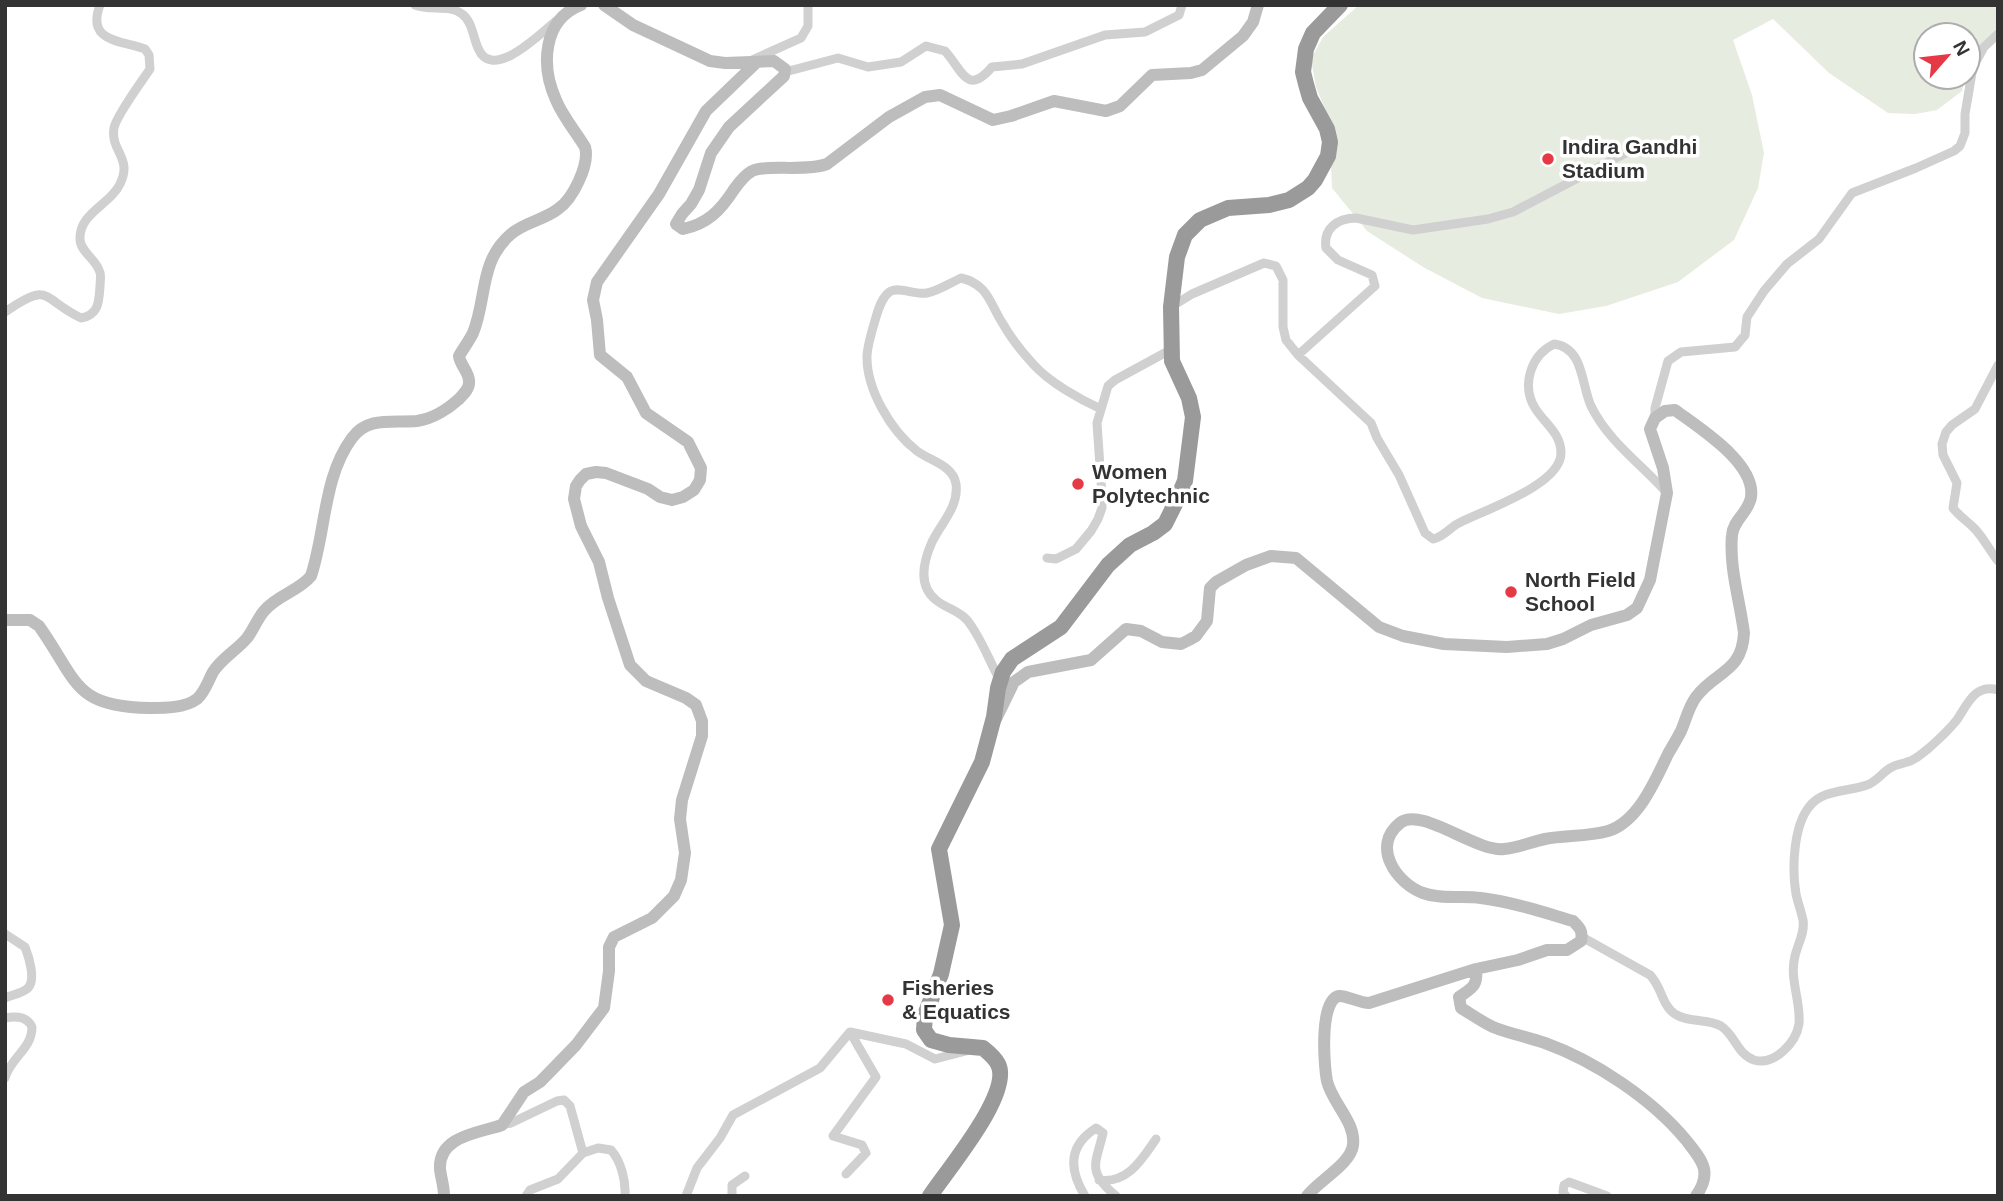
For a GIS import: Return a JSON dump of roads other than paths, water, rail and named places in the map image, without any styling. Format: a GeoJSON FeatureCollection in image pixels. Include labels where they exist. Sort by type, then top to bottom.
{"type":"FeatureCollection","features":[{"type":"Feature","properties":{"kind":"highway"},"geometry":{"type":"LineString","coordinates":[[930,1196],[985,1117],[1000,1082],[999,1065],[983,1048],[948,1045],[931,1040],[924,1030],[925,1015],[941,974],[951,925],[939,849],[982,762],[1003,672],[1012,659],[1061,627],[1108,565],[1130,545],[1165,524],[1175,504],[1185,481],[1193,417],[1189,398],[1172,361],[1171,307],[1177,257],[1185,235],[1200,220],[1228,208],[1269,205],[1289,200],[1315,180],[1328,156],[1330,142],[1327,129],[1310,98],[1306,84],[1303,72],[1306,49],[1313,33],[1340,5]]}},
{"type":"Feature","properties":{"kind":"street"},"geometry":{"type":"LineString","coordinates":[[5,312],[31,295],[43,295],[52,298],[80,318],[97,309],[100,300],[101,273],[80,244],[80,234],[82,225],[116,192],[122,181],[125,162],[114,142],[115,124],[150,69],[151,62],[145,49],[120,43],[102,34],[96,25],[100,5]]}},
{"type":"Feature","properties":{"kind":"street"},"geometry":{"type":"LineString","coordinates":[[415,5],[454,10],[462,14],[469,24],[480,53],[499,61],[512,56],[562,16],[581,5]]}},
{"type":"Feature","properties":{"kind":"street"},"geometry":{"type":"LineString","coordinates":[[604,5],[633,25],[697,56],[725,63],[774,61],[780,64],[785,72]]}},
{"type":"Feature","properties":{"kind":"street"},"geometry":{"type":"LineString","coordinates":[[502,1125],[524,1092],[540,1082],[576,1045],[604,1008],[609,947],[614,937],[652,918],[674,896],[681,880],[685,853],[680,819],[682,800],[702,736],[700,713],[696,705],[646,681],[630,665],[599,562],[581,526],[574,499],[580,480],[586,474],[596,472],[606,473],[648,489],[660,497],[672,499],[683,497],[701,481],[701,468],[688,442],[646,413],[626,377],[600,355],[593,300],[597,282],[659,194],[706,111],[751,63],[801,38],[808,26],[808,5]]}},
{"type":"Feature","properties":{"kind":"street"},"geometry":{"type":"LineString","coordinates":[[1182,5],[1179,15],[1144,32],[1105,34],[1021,64],[992,67],[985,77],[974,82],[967,80],[945,51],[926,46],[901,62],[868,67],[838,58],[785,72],[779,81],[729,127],[711,153],[699,190],[677,224],[683,229],[714,216],[743,178],[754,170],[815,168],[827,164],[889,117],[925,97],[940,96],[993,120],[1054,101],[1106,111],[1120,106],[1152,75],[1202,70],[1243,36],[1253,22],[1258,5]]}},
{"type":"Feature","properties":{"kind":"street"},"geometry":{"type":"LineString","coordinates":[[5,620],[30,620],[39,626],[76,684],[91,698],[126,708],[161,708],[195,701],[214,670],[248,637],[266,608],[307,580],[314,566],[332,481],[344,451],[354,435],[367,425],[378,422],[417,421],[426,418],[454,403],[464,394],[470,380],[459,356],[472,334],[482,286],[495,251],[511,234],[558,209],[585,168],[585,148],[556,101],[549,80],[547,57],[551,32],[562,16]]}},
{"type":"Feature","properties":{"kind":"street"},"geometry":{"type":"LineString","coordinates":[[990,729],[1014,682],[1028,672],[1091,660],[1126,629],[1141,631],[1162,642],[1181,644],[1196,636],[1208,621],[1210,589],[1216,582],[1246,565],[1271,556],[1296,558],[1379,627],[1403,636],[1467,647],[1507,647],[1555,642],[1591,625],[1627,615],[1637,608],[1650,580],[1667,493],[1663,468],[1650,429],[1668,361],[1681,352],[1735,347],[1741,342],[1748,326],[1750,312],[1764,290],[1787,264],[1819,239],[1852,193],[1916,168],[1960,146],[1965,133],[1973,67],[1984,47],[1998,34]]}},
{"type":"Feature","properties":{"kind":"street"},"geometry":{"type":"LineString","coordinates":[[1298,355],[1376,286],[1372,275],[1338,260],[1326,248],[1327,235],[1334,224],[1348,218],[1356,218],[1413,230],[1488,219],[1513,212],[1639,146]]}},
{"type":"Feature","properties":{"kind":"street"},"geometry":{"type":"LineString","coordinates":[[1171,307],[1192,294],[1264,263],[1271,263],[1281,272],[1283,280],[1284,335],[1298,355],[1367,419],[1399,475],[1421,526],[1433,539],[1461,522],[1522,493],[1555,470],[1561,453],[1556,433],[1533,406],[1529,385],[1531,368],[1538,355],[1554,344],[1562,345],[1572,353],[1585,382],[1589,402],[1603,427],[1632,460],[1667,493]]}},
{"type":"Feature","properties":{"kind":"street"},"geometry":{"type":"LineString","coordinates":[[1000,680],[968,622],[957,611],[935,600],[924,581],[924,568],[930,549],[953,506],[956,483],[951,472],[904,439],[893,425],[870,380],[867,356],[883,300],[892,290],[924,294],[961,278],[976,283],[985,290],[1003,324],[1034,366],[1075,397],[1101,409]]}},
{"type":"Feature","properties":{"kind":"street"},"geometry":{"type":"LineString","coordinates":[[1047,558],[1056,559],[1076,549],[1098,519],[1102,496],[1097,423],[1108,386],[1172,349]]}},
{"type":"Feature","properties":{"kind":"street"},"geometry":{"type":"LineString","coordinates":[[1998,365],[1975,409],[1952,425],[1942,444],[1943,455],[1957,483],[1953,508],[1990,547],[1998,561]]}},
{"type":"Feature","properties":{"kind":"street"},"geometry":{"type":"LineString","coordinates":[[1307,1196],[1344,1162],[1354,1145],[1352,1132],[1327,1080],[1324,1015],[1336,997],[1369,1003],[1475,969],[1518,960],[1547,950],[1567,950],[1581,941],[1582,937],[1580,928],[1573,921],[1529,908],[1482,898],[1425,894],[1414,888],[1391,868],[1388,842],[1393,830],[1401,821],[1410,818],[1444,829],[1488,849],[1502,849],[1544,839],[1607,831],[1619,826],[1630,819],[1640,807],[1681,732],[1696,696],[1738,659],[1744,633],[1733,568],[1732,530],[1747,508],[1751,497],[1750,485],[1731,451],[1675,411],[1665,411],[1655,418]]}},
{"type":"Feature","properties":{"kind":"street"},"geometry":{"type":"LineString","coordinates":[[1582,937],[1650,975],[1658,982],[1667,1006],[1676,1016],[1720,1026],[1741,1051],[1757,1061],[1768,1060],[1781,1053],[1790,1044],[1798,1025],[1793,971],[1794,957],[1803,934],[1803,920],[1795,885],[1795,839],[1808,807],[1829,793],[1869,785],[1892,767],[1911,761],[1954,724],[1973,696],[1982,690],[1998,690]]}},
{"type":"Feature","properties":{"kind":"street"},"geometry":{"type":"LineString","coordinates":[[5,934],[25,947],[31,979],[26,990],[5,998]]}},
{"type":"Feature","properties":{"kind":"street"},"geometry":{"type":"LineString","coordinates":[[1475,969],[1475,987],[1458,997],[1461,1008],[1492,1027],[1547,1043],[1572,1055],[1640,1095],[1682,1135],[1699,1156],[1706,1172],[1704,1184],[1696,1196]]}},
{"type":"Feature","properties":{"kind":"street"},"geometry":{"type":"LineString","coordinates":[[5,1018],[21,1017],[27,1019],[33,1027],[31,1040],[11,1064],[5,1078]]}},
{"type":"Feature","properties":{"kind":"street"},"geometry":{"type":"LineString","coordinates":[[850,1032],[906,1044],[935,1059],[983,1048]]}},
{"type":"Feature","properties":{"kind":"street"},"geometry":{"type":"LineString","coordinates":[[846,1174],[866,1153],[862,1144],[833,1136],[876,1077],[850,1032]]}},
{"type":"Feature","properties":{"kind":"street"},"geometry":{"type":"LineString","coordinates":[[686,1196],[697,1168],[720,1139],[733,1115],[820,1068],[850,1032]]}},
{"type":"Feature","properties":{"kind":"street"},"geometry":{"type":"LineString","coordinates":[[444,1196],[441,1156],[453,1142],[468,1134],[511,1123],[564,1100],[570,1106],[583,1153]]}},
{"type":"Feature","properties":{"kind":"street"},"geometry":{"type":"LineString","coordinates":[[1085,1196],[1072,1168],[1073,1157],[1079,1146],[1096,1128],[1102,1133],[1094,1159],[1100,1180],[1116,1196]]}},
{"type":"Feature","properties":{"kind":"street"},"geometry":{"type":"LineString","coordinates":[[1100,1180],[1110,1182],[1132,1171],[1156,1139]]}},
{"type":"Feature","properties":{"kind":"street"},"geometry":{"type":"LineString","coordinates":[[526,1196],[530,1190],[558,1179],[583,1153],[598,1148],[611,1150],[620,1165],[625,1196]]}},
{"type":"Feature","properties":{"kind":"street"},"geometry":{"type":"LineString","coordinates":[[732,1196],[732,1185],[745,1176]]}},
{"type":"Feature","properties":{"kind":"street"},"geometry":{"type":"LineString","coordinates":[[1566,1196],[1563,1192],[1564,1185],[1569,1182],[1607,1196]]}},
{"type":"Feature","properties":{"kind":"place","name":"Indira Gandhi Stadium"},"geometry":{"type":"Point","coordinates":[1548,159]}},
{"type":"Feature","properties":{"kind":"place","name":"Women Polytechnic"},"geometry":{"type":"Point","coordinates":[1078,484]}},
{"type":"Feature","properties":{"kind":"place","name":"North Field School"},"geometry":{"type":"Point","coordinates":[1511,592]}},
{"type":"Feature","properties":{"kind":"place","name":"Fisheries & Equatics"},"geometry":{"type":"Point","coordinates":[888,1000]}}]}
